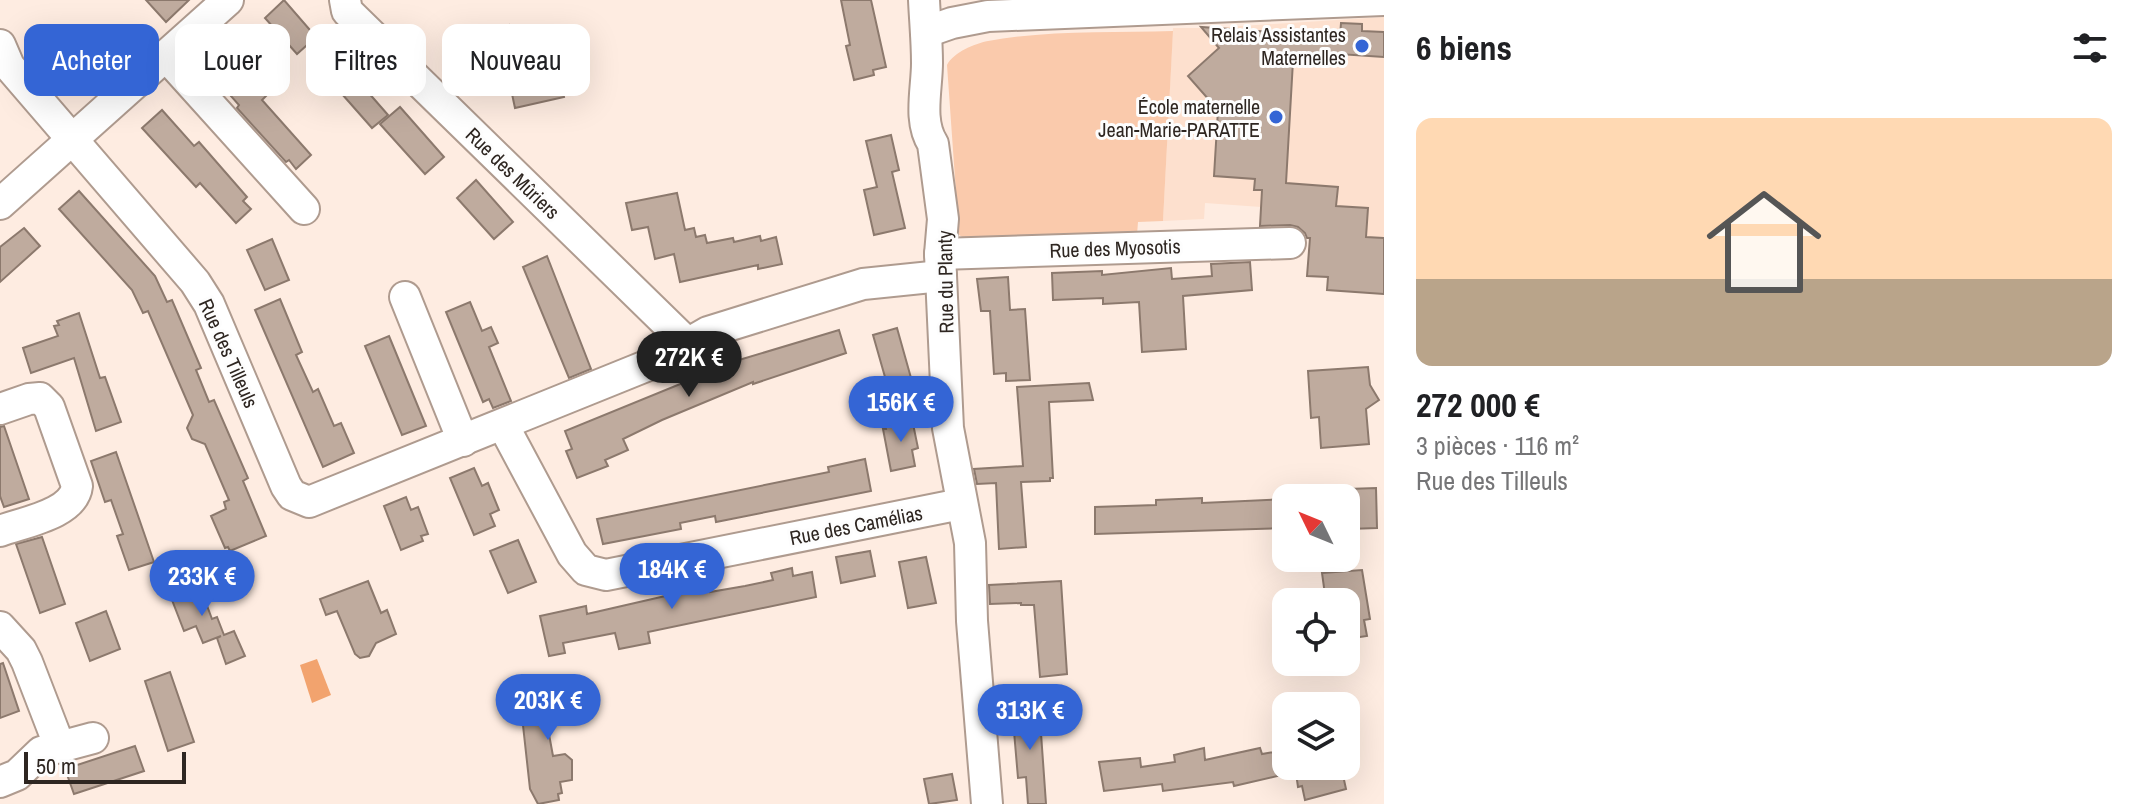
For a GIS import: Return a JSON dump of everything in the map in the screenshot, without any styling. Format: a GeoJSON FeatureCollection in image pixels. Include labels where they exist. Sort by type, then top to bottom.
{"type":"FeatureCollection","features":[{"type":"Feature","properties":{"kind":"street"},"geometry":{"type":"LineString","coordinates":[[0,204],[228,0]]}},
{"type":"Feature","properties":{"kind":"street","name":"Rue du Planty"},"geometry":{"type":"LineString","coordinates":[[924,0],[925,117],[927,135],[933,144],[943,216],[941,265],[948,428],[970,543],[972,621],[987,804]]}},
{"type":"Feature","properties":{"kind":"street"},"geometry":{"type":"LineString","coordinates":[[926,32],[988,16],[1384,0]]}},
{"type":"Feature","properties":{"kind":"street","name":"Rue des Mûriers"},"geometry":{"type":"LineString","coordinates":[[341,4],[686,342]]}},
{"type":"Feature","properties":{"kind":"street","name":"Rue des Tilleuls"},"geometry":{"type":"LineString","coordinates":[[0,45],[9,66],[182,265],[209,304],[286,486],[292,495],[309,502],[656,362],[686,342],[729,325],[863,284],[941,265]]}},
{"type":"Feature","properties":{"kind":"street"},"geometry":{"type":"LineString","coordinates":[[166,56],[304,209]]}},
{"type":"Feature","properties":{"kind":"street","name":"Rue des Myosotis"},"geometry":{"type":"LineString","coordinates":[[941,265],[1290,243]]}},
{"type":"Feature","properties":{"kind":"street"},"geometry":{"type":"LineString","coordinates":[[405,297],[463,441]]}},
{"type":"Feature","properties":{"kind":"street"},"geometry":{"type":"LineString","coordinates":[[0,409],[40,398],[49,407],[77,486],[76,497],[65,508],[0,531]]}},
{"type":"Feature","properties":{"kind":"street","name":"Rue des Camélias"},"geometry":{"type":"LineString","coordinates":[[503,425],[572,554],[586,570],[606,575],[961,504]]}},
{"type":"Feature","properties":{"kind":"street"},"geometry":{"type":"LineString","coordinates":[[0,627],[21,650],[27,662],[59,745]]}},
{"type":"Feature","properties":{"kind":"street"},"geometry":{"type":"LineString","coordinates":[[0,782],[17,775],[41,752],[93,738]]}},
{"type":"Feature","properties":{"kind":"shaded area","name":"École maternelle Jean-Marie-PARATTE"},"geometry":{"type":"Polygon","coordinates":[[[1384,17],[1384,294],[1327,290],[1327,277],[1307,276],[1313,235],[1285,204],[1282,236],[1259,234],[1261,207],[1205,203],[1204,219],[1163,221],[1173,28],[1384,17]]]}},
{"type":"Feature","properties":{"kind":"shaded area"},"geometry":{"type":"Polygon","coordinates":[[[1173,31],[1163,221],[1138,222],[1137,235],[964,238],[959,235],[947,65],[954,56],[977,44],[1011,37],[1173,31]]]}},
{"type":"Feature","properties":{"kind":"shaded area"},"geometry":{"type":"Polygon","coordinates":[[[317,659],[331,695],[312,703],[300,665],[317,659]]]}},
{"type":"Feature","properties":{"kind":"building"},"geometry":{"type":"Polygon","coordinates":[[[146,0],[189,0],[166,22],[146,0]]]}},
{"type":"Feature","properties":{"kind":"building"},"geometry":{"type":"Polygon","coordinates":[[[284,0],[306,25],[306,46],[297,54],[290,46],[290,24],[270,24],[265,18],[284,0]]]}},
{"type":"Feature","properties":{"kind":"building"},"geometry":{"type":"Polygon","coordinates":[[[841,0],[871,0],[886,67],[873,70],[874,75],[854,80],[846,46],[850,45],[841,0]]]}},
{"type":"Feature","properties":{"kind":"building"},"geometry":{"type":"Polygon","coordinates":[[[1341,23],[1362,24],[1362,31],[1384,32],[1384,57],[1339,54],[1338,63],[1293,61],[1286,183],[1338,187],[1336,206],[1368,208],[1366,237],[1384,238],[1384,294],[1327,290],[1328,277],[1307,276],[1310,238],[1305,233],[1290,225],[1260,226],[1262,190],[1254,190],[1255,179],[1214,176],[1218,110],[1188,76],[1219,48],[1201,27],[1340,37],[1341,23]]]}},
{"type":"Feature","properties":{"kind":"building"},"geometry":{"type":"Polygon","coordinates":[[[231,96],[266,96],[262,100],[311,155],[296,169],[237,108],[239,105],[231,96]]]}},
{"type":"Feature","properties":{"kind":"building"},"geometry":{"type":"Polygon","coordinates":[[[344,96],[371,96],[388,115],[372,128],[344,96]]]}},
{"type":"Feature","properties":{"kind":"building"},"geometry":{"type":"Polygon","coordinates":[[[512,96],[564,96],[564,97],[515,108],[512,96]]]}},
{"type":"Feature","properties":{"kind":"building"},"geometry":{"type":"Polygon","coordinates":[[[400,107],[444,157],[425,174],[380,124],[400,107]]]}},
{"type":"Feature","properties":{"kind":"building"},"geometry":{"type":"Polygon","coordinates":[[[162,110],[194,146],[199,142],[247,197],[243,201],[251,209],[236,223],[200,183],[196,187],[142,128],[162,110]]]}},
{"type":"Feature","properties":{"kind":"building"},"geometry":{"type":"Polygon","coordinates":[[[891,135],[899,170],[892,172],[905,228],[874,235],[864,190],[877,187],[866,141],[891,135]]]}},
{"type":"Feature","properties":{"kind":"building"},"geometry":{"type":"Polygon","coordinates":[[[476,180],[513,222],[494,239],[457,198],[476,180]]]}},
{"type":"Feature","properties":{"kind":"building"},"geometry":{"type":"Polygon","coordinates":[[[79,191],[155,276],[167,302],[172,300],[201,368],[196,370],[209,402],[214,400],[248,478],[243,481],[266,536],[230,551],[228,547],[225,548],[211,516],[226,509],[224,502],[229,500],[205,444],[192,439],[187,428],[193,415],[148,311],[143,313],[132,290],[59,209],[79,191]]]}},
{"type":"Feature","properties":{"kind":"building"},"geometry":{"type":"Polygon","coordinates":[[[677,193],[685,230],[694,228],[696,237],[705,235],[707,243],[733,238],[734,242],[760,236],[761,241],[776,237],[782,264],[758,269],[758,265],[680,282],[674,254],[655,259],[648,227],[632,230],[626,203],[677,193]]]}},
{"type":"Feature","properties":{"kind":"building"},"geometry":{"type":"Polygon","coordinates":[[[24,228],[40,246],[0,282],[0,247],[24,228]]]}},
{"type":"Feature","properties":{"kind":"building"},"geometry":{"type":"Polygon","coordinates":[[[272,239],[289,280],[265,290],[247,250],[272,239]]]}},
{"type":"Feature","properties":{"kind":"building"},"geometry":{"type":"Polygon","coordinates":[[[547,256],[591,369],[569,378],[523,267],[547,256]]]}},
{"type":"Feature","properties":{"kind":"building"},"geometry":{"type":"Polygon","coordinates":[[[1250,262],[1252,290],[1183,296],[1186,349],[1142,352],[1139,302],[1103,304],[1103,298],[1053,300],[1052,273],[1102,271],[1102,275],[1171,268],[1172,279],[1212,276],[1211,264],[1250,262]]]}},
{"type":"Feature","properties":{"kind":"building"},"geometry":{"type":"Polygon","coordinates":[[[1008,277],[1010,310],[1025,309],[1030,380],[1006,381],[1006,373],[994,374],[990,311],[981,311],[977,279],[1008,277]]]}},
{"type":"Feature","properties":{"kind":"building"},"geometry":{"type":"Polygon","coordinates":[[[280,299],[302,352],[296,355],[313,392],[318,389],[334,426],[341,423],[354,453],[323,467],[255,310],[280,299]]]}},
{"type":"Feature","properties":{"kind":"building"},"geometry":{"type":"Polygon","coordinates":[[[470,302],[482,331],[491,327],[498,343],[489,347],[511,401],[493,408],[489,399],[483,402],[446,312],[470,302]]]}},
{"type":"Feature","properties":{"kind":"building"},"geometry":{"type":"Polygon","coordinates":[[[79,313],[100,378],[105,377],[121,422],[96,431],[74,358],[31,373],[23,348],[58,336],[54,326],[59,325],[57,321],[79,313]]]}},
{"type":"Feature","properties":{"kind":"building"},"geometry":{"type":"Polygon","coordinates":[[[897,328],[913,385],[889,391],[873,335],[897,328]]]}},
{"type":"Feature","properties":{"kind":"building"},"geometry":{"type":"Polygon","coordinates":[[[839,330],[846,353],[753,382],[662,420],[623,439],[628,450],[605,460],[608,466],[577,478],[566,451],[572,449],[565,431],[739,360],[839,330]]]}},
{"type":"Feature","properties":{"kind":"building"},"geometry":{"type":"Polygon","coordinates":[[[389,336],[426,426],[402,435],[365,346],[389,336]]]}},
{"type":"Feature","properties":{"kind":"building"},"geometry":{"type":"Polygon","coordinates":[[[1368,367],[1370,385],[1379,400],[1366,409],[1369,444],[1321,448],[1319,417],[1311,418],[1308,371],[1368,367]]]}},
{"type":"Feature","properties":{"kind":"building"},"geometry":{"type":"Polygon","coordinates":[[[1089,383],[1093,400],[1049,402],[1053,478],[1050,481],[1021,482],[1026,547],[999,549],[996,483],[977,484],[974,469],[1023,466],[1017,387],[1089,383]]]}},
{"type":"Feature","properties":{"kind":"building"},"geometry":{"type":"Polygon","coordinates":[[[912,419],[918,448],[912,450],[915,466],[891,471],[883,429],[886,429],[885,424],[912,419]]]}},
{"type":"Feature","properties":{"kind":"building"},"geometry":{"type":"Polygon","coordinates":[[[4,426],[29,499],[4,507],[0,496],[0,427],[4,426]]]}},
{"type":"Feature","properties":{"kind":"building"},"geometry":{"type":"Polygon","coordinates":[[[116,452],[154,562],[129,570],[117,536],[123,534],[111,500],[105,502],[91,461],[116,452]]]}},
{"type":"Feature","properties":{"kind":"building"},"geometry":{"type":"Polygon","coordinates":[[[865,459],[871,491],[716,522],[715,516],[680,523],[681,529],[603,544],[597,519],[829,472],[828,467],[865,459]]]}},
{"type":"Feature","properties":{"kind":"building"},"geometry":{"type":"Polygon","coordinates":[[[474,468],[482,486],[488,483],[499,510],[490,514],[495,526],[474,535],[450,478],[474,468]]]}},
{"type":"Feature","properties":{"kind":"building"},"geometry":{"type":"Polygon","coordinates":[[[1376,488],[1377,528],[1360,529],[1360,489],[1376,488]]]}},
{"type":"Feature","properties":{"kind":"building"},"geometry":{"type":"Polygon","coordinates":[[[406,497],[411,510],[418,507],[428,534],[421,536],[423,541],[401,550],[384,506],[406,497]]]}},
{"type":"Feature","properties":{"kind":"building"},"geometry":{"type":"Polygon","coordinates":[[[1202,498],[1202,503],[1272,500],[1272,528],[1095,534],[1095,507],[1156,505],[1156,500],[1202,498]]]}},
{"type":"Feature","properties":{"kind":"building"},"geometry":{"type":"Polygon","coordinates":[[[42,537],[65,604],[40,613],[16,544],[42,537]]]}},
{"type":"Feature","properties":{"kind":"building"},"geometry":{"type":"Polygon","coordinates":[[[518,540],[536,582],[508,593],[490,551],[518,540]]]}},
{"type":"Feature","properties":{"kind":"building"},"geometry":{"type":"Polygon","coordinates":[[[870,551],[875,576],[841,583],[836,557],[870,551]]]}},
{"type":"Feature","properties":{"kind":"building"},"geometry":{"type":"Polygon","coordinates":[[[926,557],[936,603],[908,608],[899,562],[926,557]]]}},
{"type":"Feature","properties":{"kind":"building"},"geometry":{"type":"Polygon","coordinates":[[[792,568],[793,576],[812,572],[816,597],[648,632],[650,643],[619,649],[615,633],[563,643],[565,653],[549,656],[540,616],[586,606],[587,614],[709,586],[710,592],[745,586],[773,580],[771,573],[792,568]]]}},
{"type":"Feature","properties":{"kind":"building"},"geometry":{"type":"Polygon","coordinates":[[[1360,570],[1370,619],[1364,620],[1367,636],[1360,637],[1360,588],[1324,588],[1322,573],[1360,570]]]}},
{"type":"Feature","properties":{"kind":"building"},"geometry":{"type":"Polygon","coordinates":[[[196,576],[212,619],[217,617],[224,635],[234,631],[245,656],[226,664],[217,638],[221,636],[203,643],[196,626],[184,631],[167,587],[196,576]]]}},
{"type":"Feature","properties":{"kind":"building"},"geometry":{"type":"Polygon","coordinates":[[[368,581],[381,613],[387,610],[396,634],[376,643],[369,656],[360,658],[355,654],[337,611],[326,615],[320,599],[368,581]]]}},
{"type":"Feature","properties":{"kind":"building"},"geometry":{"type":"Polygon","coordinates":[[[1061,581],[1067,674],[1040,677],[1034,605],[990,604],[989,585],[1061,581]]]}},
{"type":"Feature","properties":{"kind":"building"},"geometry":{"type":"Polygon","coordinates":[[[106,611],[120,649],[90,661],[76,623],[106,611]]]}},
{"type":"Feature","properties":{"kind":"building"},"geometry":{"type":"Polygon","coordinates":[[[3,663],[19,711],[0,718],[0,664],[3,663]]]}},
{"type":"Feature","properties":{"kind":"building"},"geometry":{"type":"Polygon","coordinates":[[[170,672],[194,742],[168,751],[145,681],[170,672]]]}},
{"type":"Feature","properties":{"kind":"building"},"geometry":{"type":"Polygon","coordinates":[[[584,691],[587,713],[546,718],[553,756],[565,754],[572,760],[572,780],[560,782],[562,793],[558,794],[559,800],[538,804],[530,789],[520,698],[584,691]]]}},
{"type":"Feature","properties":{"kind":"building"},"geometry":{"type":"Polygon","coordinates":[[[1039,705],[1046,804],[1028,804],[1026,777],[1018,778],[1012,708],[1039,705]]]}},
{"type":"Feature","properties":{"kind":"building"},"geometry":{"type":"Polygon","coordinates":[[[135,746],[144,771],[74,794],[65,769],[135,746]]]}},
{"type":"Feature","properties":{"kind":"building"},"geometry":{"type":"Polygon","coordinates":[[[1204,748],[1205,760],[1260,748],[1262,754],[1272,752],[1272,777],[1234,786],[1233,782],[1163,791],[1162,784],[1104,791],[1099,762],[1140,758],[1141,767],[1175,762],[1174,755],[1204,748]]]}},
{"type":"Feature","properties":{"kind":"building"},"geometry":{"type":"Polygon","coordinates":[[[952,774],[957,800],[929,804],[924,779],[952,774]]]}},
{"type":"Feature","properties":{"kind":"building"},"geometry":{"type":"Polygon","coordinates":[[[1297,780],[1344,780],[1346,789],[1305,800],[1302,786],[1298,787],[1297,780]]]}},
{"type":"Feature","properties":{"kind":"place","name":"Relais Assistantes Maternelles"},"geometry":{"type":"Point","coordinates":[1362,46]}},
{"type":"Feature","properties":{"kind":"place","name":"École maternelle Jean-Marie-PARATTE"},"geometry":{"type":"Point","coordinates":[1276,117]}}]}
